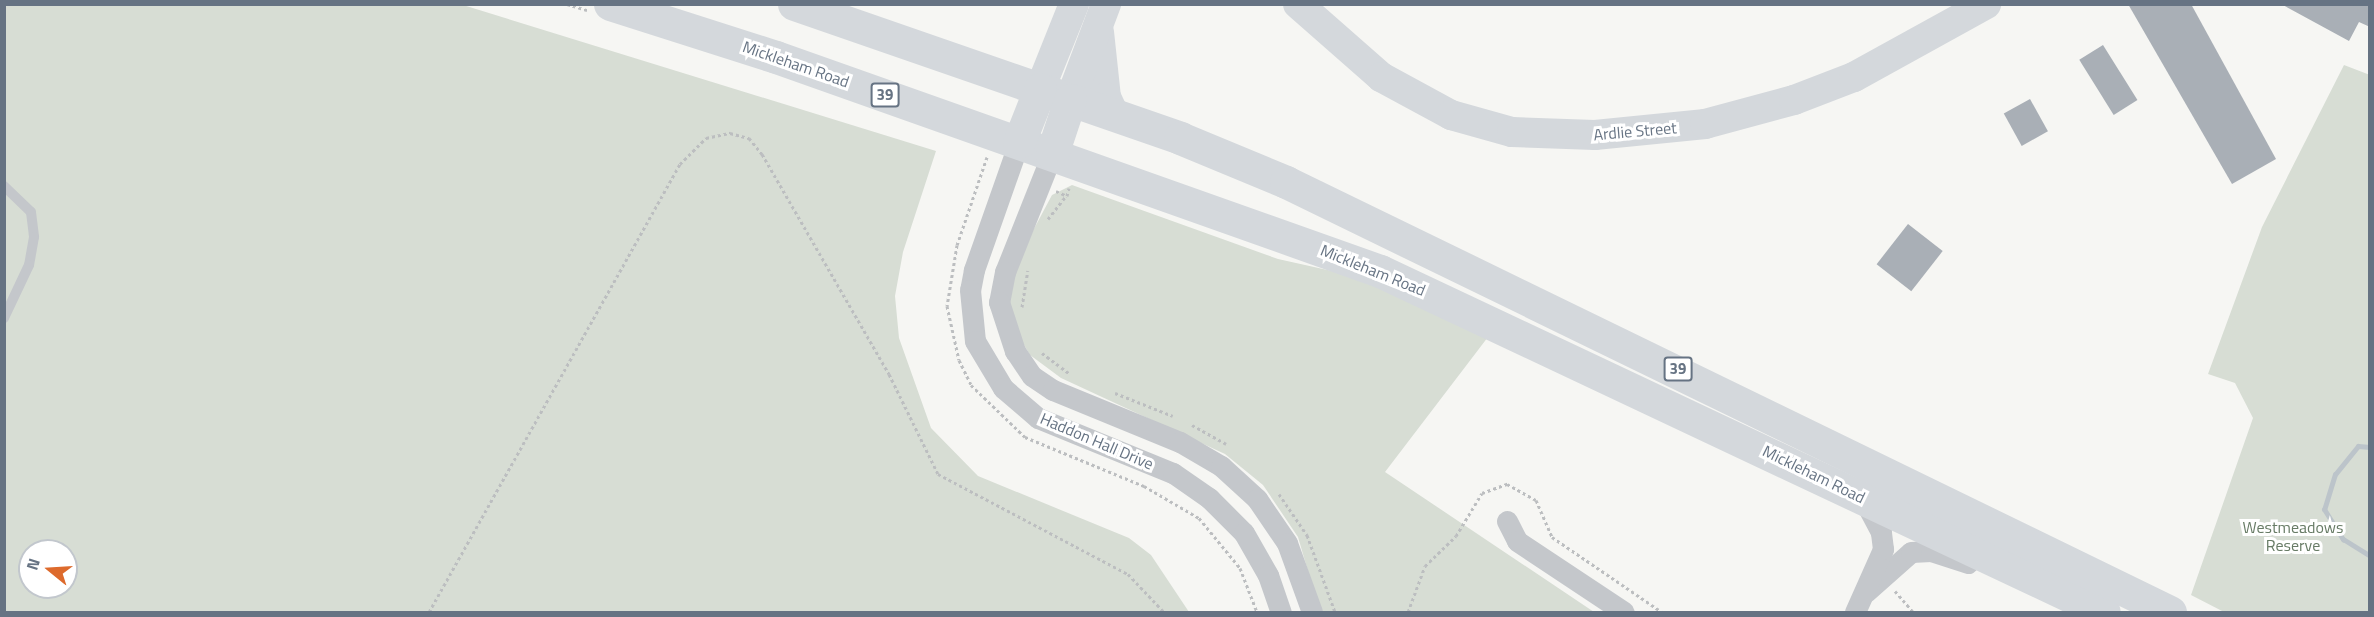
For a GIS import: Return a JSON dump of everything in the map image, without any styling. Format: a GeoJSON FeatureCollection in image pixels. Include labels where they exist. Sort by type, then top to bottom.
{"type":"FeatureCollection","features":[{"type":"Feature","properties":{"kind":"main road","name":"Mickleham Road"},"geometry":{"type":"LineString","coordinates":[[610,4],[1019,142],[1380,271],[2104,612]]}},
{"type":"Feature","properties":{"kind":"main road","name":"Mickleham Road"},"geometry":{"type":"LineString","coordinates":[[794,4],[1055,94],[1287,182],[1399,233],[2170,612]]}},
{"type":"Feature","properties":{"kind":"main road"},"geometry":{"type":"LineString","coordinates":[[1019,142],[1055,94]]}},
{"type":"Feature","properties":{"kind":"main road"},"geometry":{"type":"LineString","coordinates":[[1052,154],[1055,94]]}},
{"type":"Feature","properties":{"kind":"street"},"geometry":{"type":"LineString","coordinates":[[1055,94],[1074,4]]}},
{"type":"Feature","properties":{"kind":"street","name":"Ardlie Street"},"geometry":{"type":"LineString","coordinates":[[1298,4],[1381,77],[1451,115],[1512,132],[1595,135],[1705,124],[1794,100],[1854,77],[1986,4]]}},
{"type":"Feature","properties":{"kind":"street"},"geometry":{"type":"LineString","coordinates":[[1055,94],[1103,14]]}},
{"type":"Feature","properties":{"kind":"street"},"geometry":{"type":"LineString","coordinates":[[1103,14],[1107,97],[1115,116]]}},
{"type":"Feature","properties":{"kind":"street","name":"Haddon Hall Drive"},"geometry":{"type":"LineString","coordinates":[[1019,142],[974,270],[970,290],[975,341],[1003,388],[1038,418],[1173,473],[1209,498],[1244,533],[1268,575],[1281,612]]}},
{"type":"Feature","properties":{"kind":"street","name":"Haddon Hall Drive"},"geometry":{"type":"LineString","coordinates":[[1052,154],[1005,272],[999,302],[1015,351],[1032,376],[1053,390],[1180,442],[1221,466],[1257,499],[1287,543],[1312,612]]}},
{"type":"Feature","properties":{"kind":"street"},"geometry":{"type":"LineString","coordinates":[[1863,498],[1883,541],[1877,593]]}},
{"type":"Feature","properties":{"kind":"street"},"geometry":{"type":"LineString","coordinates":[[1507,522],[1517,541],[1624,612]]}},
{"type":"Feature","properties":{"kind":"street"},"geometry":{"type":"LineString","coordinates":[[1855,612],[1877,593],[1902,556],[1931,551],[1957,558],[2072,612]]}},
{"type":"Feature","properties":{"kind":"lane"},"geometry":{"type":"LineString","coordinates":[[4,186],[30,212],[34,237],[29,265],[4,318]]}},
{"type":"Feature","properties":{"kind":"path"},"geometry":{"type":"LineString","coordinates":[[429,612],[680,164],[706,138],[730,133],[749,138],[762,154],[889,374],[938,474],[1128,574],[1164,612]]}},
{"type":"Feature","properties":{"kind":"path"},"geometry":{"type":"LineString","coordinates":[[1043,231],[1066,196]]}},
{"type":"Feature","properties":{"kind":"path"},"geometry":{"type":"LineString","coordinates":[[1024,319],[1023,288],[1030,263]]}},
{"type":"Feature","properties":{"kind":"path"},"geometry":{"type":"LineString","coordinates":[[1034,343],[1055,367],[1082,379]]}},
{"type":"Feature","properties":{"kind":"path"},"geometry":{"type":"LineString","coordinates":[[1112,392],[1180,420]]}},
{"type":"Feature","properties":{"kind":"path"},"geometry":{"type":"LineString","coordinates":[[1189,424],[1236,451]]}},
{"type":"Feature","properties":{"kind":"path"},"geometry":{"type":"LineString","coordinates":[[1274,488],[1308,535],[1335,612]]}},
{"type":"Feature","properties":{"kind":"path"},"geometry":{"type":"LineString","coordinates":[[1877,593],[1903,594],[1913,612]]}},
{"type":"Feature","properties":{"kind":"green space"},"geometry":{"type":"Polygon","coordinates":[[[4,5],[463,5],[936,151],[903,252],[895,296],[899,338],[931,428],[978,476],[1129,538],[1151,555],[1189,612],[5,612],[4,5]]]}},
{"type":"Feature","properties":{"kind":"green space","name":"Westmeadows Reserve"},"geometry":{"type":"Polygon","coordinates":[[[2344,65],[2370,75],[2369,612],[2224,612],[2191,595],[2253,418],[2235,383],[2208,374],[2262,227],[2344,65]]]}},
{"type":"Feature","properties":{"kind":"green space"},"geometry":{"type":"Polygon","coordinates":[[[1072,185],[1278,259],[1368,279],[1488,337],[1385,472],[1594,612],[1320,612],[1298,537],[1263,485],[1225,454],[1061,378],[1030,355],[1014,328],[1008,297],[1012,270],[1052,195],[1072,185]]]}},
{"type":"Feature","properties":{"kind":"building"},"geometry":{"type":"Polygon","coordinates":[[[2128,4],[2191,4],[2276,159],[2232,184],[2128,4]]]}},
{"type":"Feature","properties":{"kind":"building"},"geometry":{"type":"Polygon","coordinates":[[[2281,4],[2370,4],[2370,27],[2359,22],[2349,41],[2281,4]]]}},
{"type":"Feature","properties":{"kind":"building"},"geometry":{"type":"Polygon","coordinates":[[[2103,45],[2137,100],[2114,115],[2079,60],[2103,45]]]}},
{"type":"Feature","properties":{"kind":"building"},"geometry":{"type":"Polygon","coordinates":[[[2030,99],[2048,131],[2022,146],[2004,114],[2030,99]]]}},
{"type":"Feature","properties":{"kind":"building"},"geometry":{"type":"Polygon","coordinates":[[[1908,224],[1943,251],[1911,291],[1877,264],[1908,224]]]}},
{"type":"Feature","properties":{"kind":"waterway"},"geometry":{"type":"LineString","coordinates":[[2370,447],[2358,446],[2335,474],[2324,509],[2343,539],[2370,556]]}}]}
